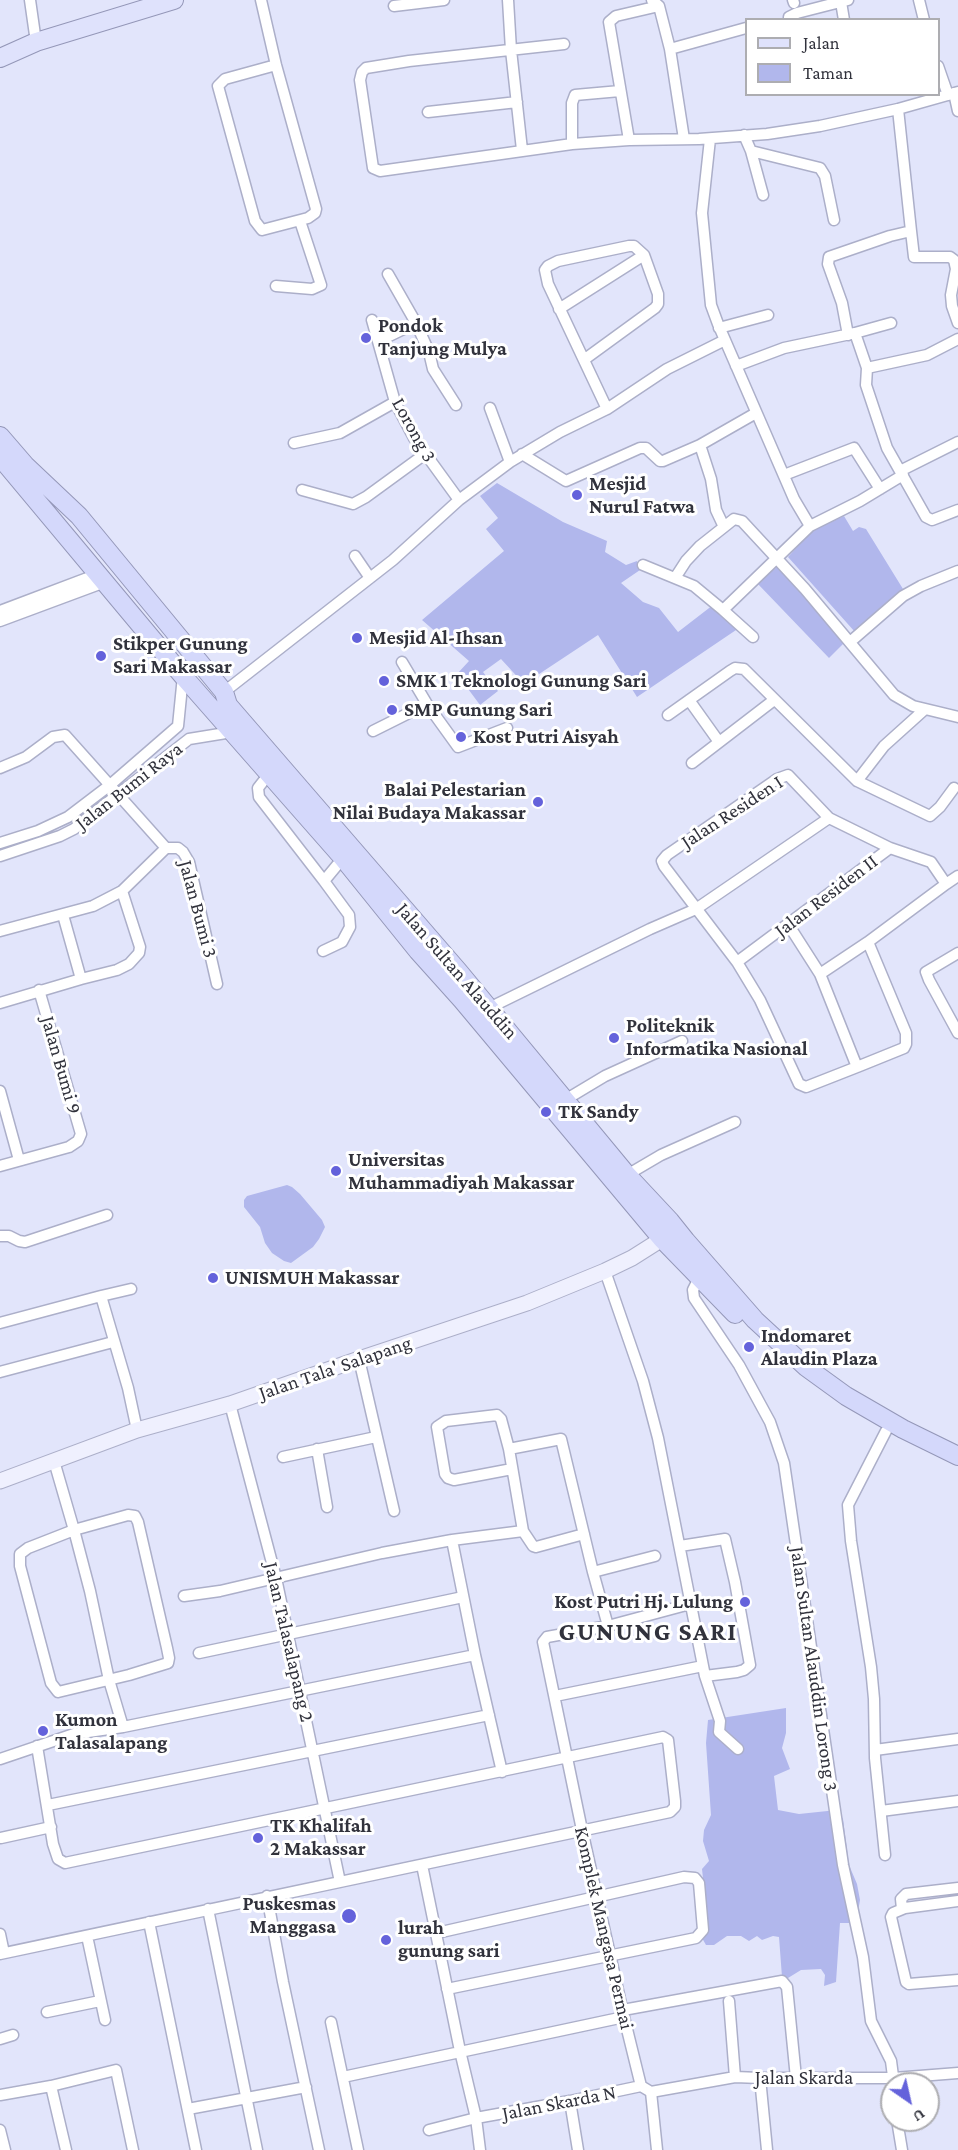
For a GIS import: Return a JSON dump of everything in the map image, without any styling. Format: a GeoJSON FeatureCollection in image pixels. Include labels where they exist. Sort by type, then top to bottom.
{"type":"FeatureCollection","features":[{"type":"Feature","properties":{"kind":"highway","name":"Jalan Sultan Alauddin"},"geometry":{"type":"LineString","coordinates":[[0,436],[20,470],[102,578],[183,676],[343,858],[424,946],[495,1005],[565,1100],[627,1175],[670,1221],[752,1324],[810,1383],[886,1431],[956,1454]]}},
{"type":"Feature","properties":{"kind":"highway","name":"Jalan Sultan Alauddin"},"geometry":{"type":"LineString","coordinates":[[0,457],[78,516],[224,692],[228,705],[294,780],[424,946],[462,1000],[662,1239],[699,1278],[752,1324],[846,1396],[903,1430],[956,1454]]}},
{"type":"Feature","properties":{"kind":"main road"},"geometry":{"type":"LineString","coordinates":[[0,58],[36,42],[138,6],[174,0]]}},
{"type":"Feature","properties":{"kind":"main road","name":"Jalan Tala' Salapang"},"geometry":{"type":"LineString","coordinates":[[0,1481],[137,1430],[230,1404],[527,1303],[605,1271],[632,1258],[662,1239]]}},
{"type":"Feature","properties":{"kind":"street"},"geometry":{"type":"LineString","coordinates":[[30,0],[36,42]]}},
{"type":"Feature","properties":{"kind":"street"},"geometry":{"type":"LineString","coordinates":[[261,0],[276,65],[316,209],[311,216],[265,230],[258,226],[218,88],[225,79],[276,65]]}},
{"type":"Feature","properties":{"kind":"street"},"geometry":{"type":"LineString","coordinates":[[394,6],[444,0]]}},
{"type":"Feature","properties":{"kind":"street"},"geometry":{"type":"LineString","coordinates":[[508,0],[522,150]]}},
{"type":"Feature","properties":{"kind":"street"},"geometry":{"type":"LineString","coordinates":[[919,0],[924,18]]}},
{"type":"Feature","properties":{"kind":"street"},"geometry":{"type":"LineString","coordinates":[[789,18],[845,1],[844,18]]}},
{"type":"Feature","properties":{"kind":"street"},"geometry":{"type":"LineString","coordinates":[[629,140],[609,22],[616,16],[656,3],[670,49],[684,139]]}},
{"type":"Feature","properties":{"kind":"street"},"geometry":{"type":"LineString","coordinates":[[670,49],[745,29]]}},
{"type":"Feature","properties":{"kind":"street"},"geometry":{"type":"LineString","coordinates":[[564,44],[374,66],[364,70],[360,80],[372,165],[376,171],[572,144],[767,134],[820,126],[898,109],[953,93]]}},
{"type":"Feature","properties":{"kind":"street"},"geometry":{"type":"LineString","coordinates":[[940,68],[953,93],[958,111]]}},
{"type":"Feature","properties":{"kind":"street"},"geometry":{"type":"LineString","coordinates":[[572,144],[572,103],[575,95],[620,91]]}},
{"type":"Feature","properties":{"kind":"street"},"geometry":{"type":"LineString","coordinates":[[428,112],[517,102]]}},
{"type":"Feature","properties":{"kind":"street"},"geometry":{"type":"LineString","coordinates":[[898,109],[914,257],[951,257],[956,263],[951,295],[958,323]]}},
{"type":"Feature","properties":{"kind":"street"},"geometry":{"type":"LineString","coordinates":[[744,135],[752,151],[763,195]]}},
{"type":"Feature","properties":{"kind":"street"},"geometry":{"type":"LineString","coordinates":[[710,138],[702,213],[711,305],[794,499],[810,526]]}},
{"type":"Feature","properties":{"kind":"street"},"geometry":{"type":"LineString","coordinates":[[752,151],[820,168],[825,176],[834,220]]}},
{"type":"Feature","properties":{"kind":"street"},"geometry":{"type":"LineString","coordinates":[[276,286],[312,289],[321,285],[300,220]]}},
{"type":"Feature","properties":{"kind":"street"},"geometry":{"type":"LineString","coordinates":[[910,231],[829,257],[828,264],[852,334],[867,368],[866,385],[887,448],[927,519],[932,520],[958,510]]}},
{"type":"Feature","properties":{"kind":"street"},"geometry":{"type":"LineString","coordinates":[[585,359],[658,304],[658,294],[644,255],[636,248],[629,246],[581,255],[548,266],[546,270],[546,278],[559,309],[585,359],[607,409]]}},
{"type":"Feature","properties":{"kind":"street"},"geometry":{"type":"LineString","coordinates":[[559,309],[644,255]]}},
{"type":"Feature","properties":{"kind":"street"},"geometry":{"type":"LineString","coordinates":[[388,274],[416,324],[429,352],[433,369],[456,405]]}},
{"type":"Feature","properties":{"kind":"street"},"geometry":{"type":"LineString","coordinates":[[719,328],[768,315]]}},
{"type":"Feature","properties":{"kind":"street","name":"Lorong 3"},"geometry":{"type":"LineString","coordinates":[[372,320],[395,402],[414,438],[459,500]]}},
{"type":"Feature","properties":{"kind":"street"},"geometry":{"type":"LineString","coordinates":[[736,366],[784,348],[852,334],[891,323]]}},
{"type":"Feature","properties":{"kind":"street"},"geometry":{"type":"LineString","coordinates":[[379,341],[416,324]]}},
{"type":"Feature","properties":{"kind":"street"},"geometry":{"type":"LineString","coordinates":[[867,368],[927,355],[958,339]]}},
{"type":"Feature","properties":{"kind":"street"},"geometry":{"type":"LineString","coordinates":[[224,692],[370,578],[411,545],[459,500],[510,462],[560,432],[607,409],[667,369],[725,340]]}},
{"type":"Feature","properties":{"kind":"street"},"geometry":{"type":"LineString","coordinates":[[294,443],[334,436],[395,402]]}},
{"type":"Feature","properties":{"kind":"street"},"geometry":{"type":"LineString","coordinates":[[490,408],[510,462]]}},
{"type":"Feature","properties":{"kind":"street"},"geometry":{"type":"LineString","coordinates":[[522,454],[566,481],[644,447],[663,461],[700,445],[756,413]]}},
{"type":"Feature","properties":{"kind":"street"},"geometry":{"type":"LineString","coordinates":[[723,610],[810,526],[880,489],[901,473],[958,442]]}},
{"type":"Feature","properties":{"kind":"street"},"geometry":{"type":"LineString","coordinates":[[700,445],[711,479],[716,510],[724,527]]}},
{"type":"Feature","properties":{"kind":"street"},"geometry":{"type":"LineString","coordinates":[[784,475],[854,448],[880,489]]}},
{"type":"Feature","properties":{"kind":"street"},"geometry":{"type":"LineString","coordinates":[[302,490],[353,504],[425,454]]}},
{"type":"Feature","properties":{"kind":"street"},"geometry":{"type":"LineString","coordinates":[[675,578],[700,546],[732,520],[740,520],[805,589],[894,695],[905,703],[924,710],[958,717]]}},
{"type":"Feature","properties":{"kind":"street"},"geometry":{"type":"LineString","coordinates":[[355,556],[370,578]]}},
{"type":"Feature","properties":{"kind":"street"},"geometry":{"type":"LineString","coordinates":[[643,565],[700,590],[753,637]]}},
{"type":"Feature","properties":{"kind":"street"},"geometry":{"type":"LineString","coordinates":[[850,642],[903,596],[958,571]]}},
{"type":"Feature","properties":{"kind":"street"},"geometry":{"type":"LineString","coordinates":[[0,621],[14,611],[102,578]]}},
{"type":"Feature","properties":{"kind":"street"},"geometry":{"type":"LineString","coordinates":[[0,611],[14,611]]}},
{"type":"Feature","properties":{"kind":"street"},"geometry":{"type":"LineString","coordinates":[[402,662],[427,704],[458,747],[507,728]]}},
{"type":"Feature","properties":{"kind":"street"},"geometry":{"type":"LineString","coordinates":[[668,715],[730,671],[744,669],[753,675],[774,700],[857,781],[930,816],[954,788]]}},
{"type":"Feature","properties":{"kind":"street","name":"Jalan Bumi Raya"},"geometry":{"type":"LineString","coordinates":[[0,843],[52,826],[68,817],[110,785],[178,726],[183,676]]}},
{"type":"Feature","properties":{"kind":"street"},"geometry":{"type":"LineString","coordinates":[[689,700],[719,742]]}},
{"type":"Feature","properties":{"kind":"street"},"geometry":{"type":"LineString","coordinates":[[692,763],[774,700]]}},
{"type":"Feature","properties":{"kind":"street"},"geometry":{"type":"LineString","coordinates":[[373,731],[427,704]]}},
{"type":"Feature","properties":{"kind":"street"},"geometry":{"type":"LineString","coordinates":[[857,781],[884,746],[924,710]]}},
{"type":"Feature","properties":{"kind":"street","name":"Jalan Bumi Raya"},"geometry":{"type":"LineString","coordinates":[[178,726],[189,739]]}},
{"type":"Feature","properties":{"kind":"street","name":"Jalan Bumi Raya"},"geometry":{"type":"LineString","coordinates":[[0,856],[68,833],[189,739],[232,732]]}},
{"type":"Feature","properties":{"kind":"street","name":"Jalan Bumi 3"},"geometry":{"type":"LineString","coordinates":[[0,768],[26,757],[53,737],[65,735],[166,848]]}},
{"type":"Feature","properties":{"kind":"street"},"geometry":{"type":"LineString","coordinates":[[269,774],[258,788],[259,797],[349,915],[348,933],[342,942],[323,951]]}},
{"type":"Feature","properties":{"kind":"street","name":"Jalan Residen I"},"geometry":{"type":"LineString","coordinates":[[696,909],[662,861],[667,855],[777,778],[783,775],[791,777],[829,818]]}},
{"type":"Feature","properties":{"kind":"street"},"geometry":{"type":"LineString","coordinates":[[495,1005],[696,909],[829,818]]}},
{"type":"Feature","properties":{"kind":"street","name":"Jalan Residen II"},"geometry":{"type":"LineString","coordinates":[[737,962],[890,848],[829,818]]}},
{"type":"Feature","properties":{"kind":"street","name":"Jalan Bumi 3"},"geometry":{"type":"LineString","coordinates":[[0,931],[93,906],[122,891],[166,848],[178,848],[189,862],[218,984]]}},
{"type":"Feature","properties":{"kind":"street"},"geometry":{"type":"LineString","coordinates":[[890,848],[931,862],[946,884]]}},
{"type":"Feature","properties":{"kind":"street"},"geometry":{"type":"LineString","coordinates":[[324,881],[343,858]]}},
{"type":"Feature","properties":{"kind":"street"},"geometry":{"type":"LineString","coordinates":[[820,974],[958,876]]}},
{"type":"Feature","properties":{"kind":"street"},"geometry":{"type":"LineString","coordinates":[[0,1003],[39,990],[117,970],[129,964],[139,953],[140,947],[122,891]]}},
{"type":"Feature","properties":{"kind":"street"},"geometry":{"type":"LineString","coordinates":[[696,909],[737,962],[760,1000],[799,1084],[806,1087],[904,1048],[907,1040],[906,1033],[868,942]]}},
{"type":"Feature","properties":{"kind":"street"},"geometry":{"type":"LineString","coordinates":[[63,915],[81,979]]}},
{"type":"Feature","properties":{"kind":"street"},"geometry":{"type":"LineString","coordinates":[[788,924],[820,974],[857,1067]]}},
{"type":"Feature","properties":{"kind":"street"},"geometry":{"type":"LineString","coordinates":[[957,1027],[928,980],[926,972],[958,952]]}},
{"type":"Feature","properties":{"kind":"street","name":"Jalan Bumi 9"},"geometry":{"type":"LineString","coordinates":[[19,1160],[69,1147],[78,1141],[81,1134],[39,990]]}},
{"type":"Feature","properties":{"kind":"street"},"geometry":{"type":"LineString","coordinates":[[565,1100],[605,1076],[682,1041]]}},
{"type":"Feature","properties":{"kind":"street"},"geometry":{"type":"LineString","coordinates":[[0,1091],[19,1160],[0,1166]]}},
{"type":"Feature","properties":{"kind":"street"},"geometry":{"type":"LineString","coordinates":[[627,1175],[661,1155],[735,1122]]}},
{"type":"Feature","properties":{"kind":"street"},"geometry":{"type":"LineString","coordinates":[[0,1236],[9,1236],[25,1242],[107,1215]]}},
{"type":"Feature","properties":{"kind":"street"},"geometry":{"type":"LineString","coordinates":[[605,1271],[651,1411],[704,1671],[720,1721],[719,1732],[738,1749]]}},
{"type":"Feature","properties":{"kind":"street","name":"Jalan Sultan Alauddin Lorong 3"},"geometry":{"type":"LineString","coordinates":[[699,1278],[693,1290],[694,1298],[739,1365],[773,1429],[784,1463],[843,1865],[863,1957],[872,2021],[891,2061],[893,2072]]}},
{"type":"Feature","properties":{"kind":"street"},"geometry":{"type":"LineString","coordinates":[[0,1323],[131,1289]]}},
{"type":"Feature","properties":{"kind":"street"},"geometry":{"type":"LineString","coordinates":[[101,1296],[128,1388],[137,1430]]}},
{"type":"Feature","properties":{"kind":"street"},"geometry":{"type":"LineString","coordinates":[[0,1372],[113,1342]]}},
{"type":"Feature","properties":{"kind":"street"},"geometry":{"type":"LineString","coordinates":[[359,1359],[394,1511]]}},
{"type":"Feature","properties":{"kind":"street","name":"Jalan Talasalapang 2"},"geometry":{"type":"LineString","coordinates":[[230,1404],[276,1578],[340,1882]]}},
{"type":"Feature","properties":{"kind":"street"},"geometry":{"type":"LineString","coordinates":[[512,1470],[454,1480],[448,1478],[445,1474],[437,1427],[446,1421],[497,1415],[501,1419],[508,1449],[512,1470],[523,1530],[536,1547],[584,1534]]}},
{"type":"Feature","properties":{"kind":"street"},"geometry":{"type":"LineString","coordinates":[[885,1855],[875,1750],[874,1699],[851,1541],[848,1505],[886,1431]]}},
{"type":"Feature","properties":{"kind":"street"},"geometry":{"type":"LineString","coordinates":[[283,1457],[376,1437]]}},
{"type":"Feature","properties":{"kind":"street"},"geometry":{"type":"LineString","coordinates":[[508,1449],[560,1439],[608,1626],[690,1604]]}},
{"type":"Feature","properties":{"kind":"street"},"geometry":{"type":"LineString","coordinates":[[317,1449],[327,1507]]}},
{"type":"Feature","properties":{"kind":"street"},"geometry":{"type":"LineString","coordinates":[[54,1461],[74,1530],[109,1680],[123,1727]]}},
{"type":"Feature","properties":{"kind":"street"},"geometry":{"type":"LineString","coordinates":[[128,1515],[135,1516],[169,1658],[168,1662],[109,1680],[58,1692],[54,1689],[45,1663],[20,1566],[20,1554],[74,1530],[128,1515]]}},
{"type":"Feature","properties":{"kind":"street"},"geometry":{"type":"LineString","coordinates":[[184,1596],[220,1591],[382,1553],[523,1530]]}},
{"type":"Feature","properties":{"kind":"street"},"geometry":{"type":"LineString","coordinates":[[555,1696],[704,1671],[737,1672],[750,1665],[725,1539],[680,1546]]}},
{"type":"Feature","properties":{"kind":"street"},"geometry":{"type":"LineString","coordinates":[[452,1540],[502,1772]]}},
{"type":"Feature","properties":{"kind":"street"},"geometry":{"type":"LineString","coordinates":[[593,1572],[655,1556]]}},
{"type":"Feature","properties":{"kind":"street"},"geometry":{"type":"LineString","coordinates":[[198,1653],[463,1598]]}},
{"type":"Feature","properties":{"kind":"street","name":"Komplek Mangasa Permai"},"geometry":{"type":"LineString","coordinates":[[608,1626],[544,1640],[582,1830],[624,2014],[646,2089],[657,2150]]}},
{"type":"Feature","properties":{"kind":"street"},"geometry":{"type":"LineString","coordinates":[[0,1759],[74,1734],[123,1727],[475,1655]]}},
{"type":"Feature","properties":{"kind":"street"},"geometry":{"type":"LineString","coordinates":[[48,1805],[489,1715]]}},
{"type":"Feature","properties":{"kind":"street"},"geometry":{"type":"LineString","coordinates":[[0,1934],[2,1954],[672,1810],[675,1801],[668,1740],[663,1737],[65,1863],[58,1859],[53,1844],[37,1746]]}},
{"type":"Feature","properties":{"kind":"street"},"geometry":{"type":"LineString","coordinates":[[875,1750],[958,1739]]}},
{"type":"Feature","properties":{"kind":"street"},"geometry":{"type":"LineString","coordinates":[[881,1811],[958,1801]]}},
{"type":"Feature","properties":{"kind":"street"},"geometry":{"type":"LineString","coordinates":[[1,1838],[51,1827]]}},
{"type":"Feature","properties":{"kind":"street"},"geometry":{"type":"LineString","coordinates":[[422,1865],[476,2118],[480,2150]]}},
{"type":"Feature","properties":{"kind":"street"},"geometry":{"type":"LineString","coordinates":[[437,1933],[684,1877],[695,1878],[699,1883],[703,1930],[698,1937],[447,1989]]}},
{"type":"Feature","properties":{"kind":"street"},"geometry":{"type":"LineString","coordinates":[[902,1909],[901,1899],[906,1894],[958,1888]]}},
{"type":"Feature","properties":{"kind":"street"},"geometry":{"type":"LineString","coordinates":[[267,1896],[319,2150]]}},
{"type":"Feature","properties":{"kind":"street"},"geometry":{"type":"LineString","coordinates":[[958,1901],[902,1909],[893,1913],[891,1917],[906,1982],[909,1984],[958,1980]]}},
{"type":"Feature","properties":{"kind":"street"},"geometry":{"type":"LineString","coordinates":[[208,1909],[257,2150]]}},
{"type":"Feature","properties":{"kind":"street"},"geometry":{"type":"LineString","coordinates":[[149,1922],[196,2150]]}},
{"type":"Feature","properties":{"kind":"street"},"geometry":{"type":"LineString","coordinates":[[87,1936],[105,2020]]}},
{"type":"Feature","properties":{"kind":"street"},"geometry":{"type":"LineString","coordinates":[[343,2077],[782,1981],[787,1987],[796,2078]]}},
{"type":"Feature","properties":{"kind":"street"},"geometry":{"type":"LineString","coordinates":[[47,2012],[100,2001]]}},
{"type":"Feature","properties":{"kind":"street"},"geometry":{"type":"LineString","coordinates":[[729,2001],[735,2077]]}},
{"type":"Feature","properties":{"kind":"street"},"geometry":{"type":"LineString","coordinates":[[331,2022],[358,2150]]}},
{"type":"Feature","properties":{"kind":"street"},"geometry":{"type":"LineString","coordinates":[[0,2038],[14,2035]]}},
{"type":"Feature","properties":{"kind":"street"},"geometry":{"type":"LineString","coordinates":[[0,2096],[116,2070],[133,2150]]}},
{"type":"Feature","properties":{"kind":"street","name":"Jalan Skarda"},"geometry":{"type":"LineString","coordinates":[[940,2075],[958,2073]]}},
{"type":"Feature","properties":{"kind":"street","name":"Jalan Skarda"},"geometry":{"type":"LineString","coordinates":[[646,2089],[735,2077],[880,2081]]}},
{"type":"Feature","properties":{"kind":"street"},"geometry":{"type":"LineString","coordinates":[[760,2078],[767,2150]]}},
{"type":"Feature","properties":{"kind":"street"},"geometry":{"type":"LineString","coordinates":[[51,2086],[66,2150]]}},
{"type":"Feature","properties":{"kind":"street"},"geometry":{"type":"LineString","coordinates":[[188,2109],[306,2087]]}},
{"type":"Feature","properties":{"kind":"street","name":"Jalan Skarda N"},"geometry":{"type":"LineString","coordinates":[[429,2130],[476,2118],[646,2089]]}},
{"type":"Feature","properties":{"kind":"street"},"geometry":{"type":"LineString","coordinates":[[570,2102],[578,2150]]}},
{"type":"Feature","properties":{"kind":"street"},"geometry":{"type":"LineString","coordinates":[[0,2130],[5,2150]]}},
{"type":"Feature","properties":{"kind":"street"},"geometry":{"type":"LineString","coordinates":[[899,2132],[902,2150]]}},
{"type":"Feature","properties":{"kind":"green space"},"geometry":{"type":"Polygon","coordinates":[[[497,483],[563,522],[607,541],[605,552],[626,565],[637,561],[640,570],[621,583],[643,602],[659,608],[678,632],[713,605],[739,628],[637,697],[598,635],[524,684],[501,659],[483,672],[498,691],[480,705],[457,674],[469,661],[422,620],[504,551],[486,529],[498,518],[480,496],[497,483]]]}},
{"type":"Feature","properties":{"kind":"green space"},"geometry":{"type":"Polygon","coordinates":[[[844,516],[853,531],[859,527],[866,529],[903,589],[855,632],[788,557],[811,531],[844,516]]]}},
{"type":"Feature","properties":{"kind":"green space"},"geometry":{"type":"Polygon","coordinates":[[[782,563],[851,636],[829,658],[757,583],[782,563]]]}},
{"type":"Feature","properties":{"kind":"green space"},"geometry":{"type":"Polygon","coordinates":[[[287,1185],[300,1194],[322,1220],[325,1227],[313,1247],[291,1263],[272,1253],[265,1243],[260,1227],[244,1207],[244,1200],[247,1196],[287,1185]]]}},
{"type":"Feature","properties":{"kind":"green space"},"geometry":{"type":"Polygon","coordinates":[[[786,1708],[786,1733],[782,1748],[790,1769],[774,1776],[778,1810],[799,1814],[837,1810],[843,1819],[849,1865],[857,1884],[860,1900],[856,1923],[840,1923],[836,1982],[824,1986],[825,1975],[821,1969],[801,1970],[788,1978],[782,1977],[779,1937],[773,1936],[762,1940],[757,1936],[749,1941],[741,1936],[727,1936],[714,1945],[706,1945],[702,1938],[707,1915],[702,1869],[709,1861],[703,1841],[704,1830],[711,1815],[706,1743],[708,1720],[786,1708]]]}},
{"type":"Feature","properties":{"kind":"place","name":"Pondok Tanjung Mulya"},"geometry":{"type":"Point","coordinates":[366,338]}},
{"type":"Feature","properties":{"kind":"place","name":"Mesjid Nurul Fatwa"},"geometry":{"type":"Point","coordinates":[577,495]}},
{"type":"Feature","properties":{"kind":"place","name":"Mesjid Al-Ihsan"},"geometry":{"type":"Point","coordinates":[357,638]}},
{"type":"Feature","properties":{"kind":"place","name":"Stikper Gunung Sari Makassar"},"geometry":{"type":"Point","coordinates":[101,656]}},
{"type":"Feature","properties":{"kind":"place","name":"SMK 1 Teknologi Gunung Sari"},"geometry":{"type":"Point","coordinates":[384,681]}},
{"type":"Feature","properties":{"kind":"place","name":"SMP Gunung Sari"},"geometry":{"type":"Point","coordinates":[392,710]}},
{"type":"Feature","properties":{"kind":"place","name":"Kost Putri Aisyah"},"geometry":{"type":"Point","coordinates":[461,737]}},
{"type":"Feature","properties":{"kind":"place","name":"Balai Pelestarian Nilai Budaya Makassar"},"geometry":{"type":"Point","coordinates":[538,802]}},
{"type":"Feature","properties":{"kind":"place","name":"Politeknik Informatika Nasional"},"geometry":{"type":"Point","coordinates":[614,1038]}},
{"type":"Feature","properties":{"kind":"place","name":"TK Sandy"},"geometry":{"type":"Point","coordinates":[546,1112]}},
{"type":"Feature","properties":{"kind":"place","name":"Universitas Muhammadiyah Makassar"},"geometry":{"type":"Point","coordinates":[336,1171]}},
{"type":"Feature","properties":{"kind":"place","name":"UNISMUH Makassar"},"geometry":{"type":"Point","coordinates":[213,1278]}},
{"type":"Feature","properties":{"kind":"place","name":"Indomaret Alaudin Plaza"},"geometry":{"type":"Point","coordinates":[749,1347]}},
{"type":"Feature","properties":{"kind":"place","name":"Kost Putri Hj. Lulung"},"geometry":{"type":"Point","coordinates":[745,1602]}},
{"type":"Feature","properties":{"kind":"place","name":"Kumon Talasalapang"},"geometry":{"type":"Point","coordinates":[43,1731]}},
{"type":"Feature","properties":{"kind":"place","name":"TK Khalifah 2 Makassar"},"geometry":{"type":"Point","coordinates":[258,1838]}},
{"type":"Feature","properties":{"kind":"place","name":"Puskesmas Manggasa"},"geometry":{"type":"Point","coordinates":[349,1916]}},
{"type":"Feature","properties":{"kind":"place","name":"lurah gunung sari"},"geometry":{"type":"Point","coordinates":[386,1940]}},
{"type":"Feature","properties":{"kind":"district","name":"GUNUNG SARI"},"geometry":{"type":"Point","coordinates":[648,1632]}}]}
